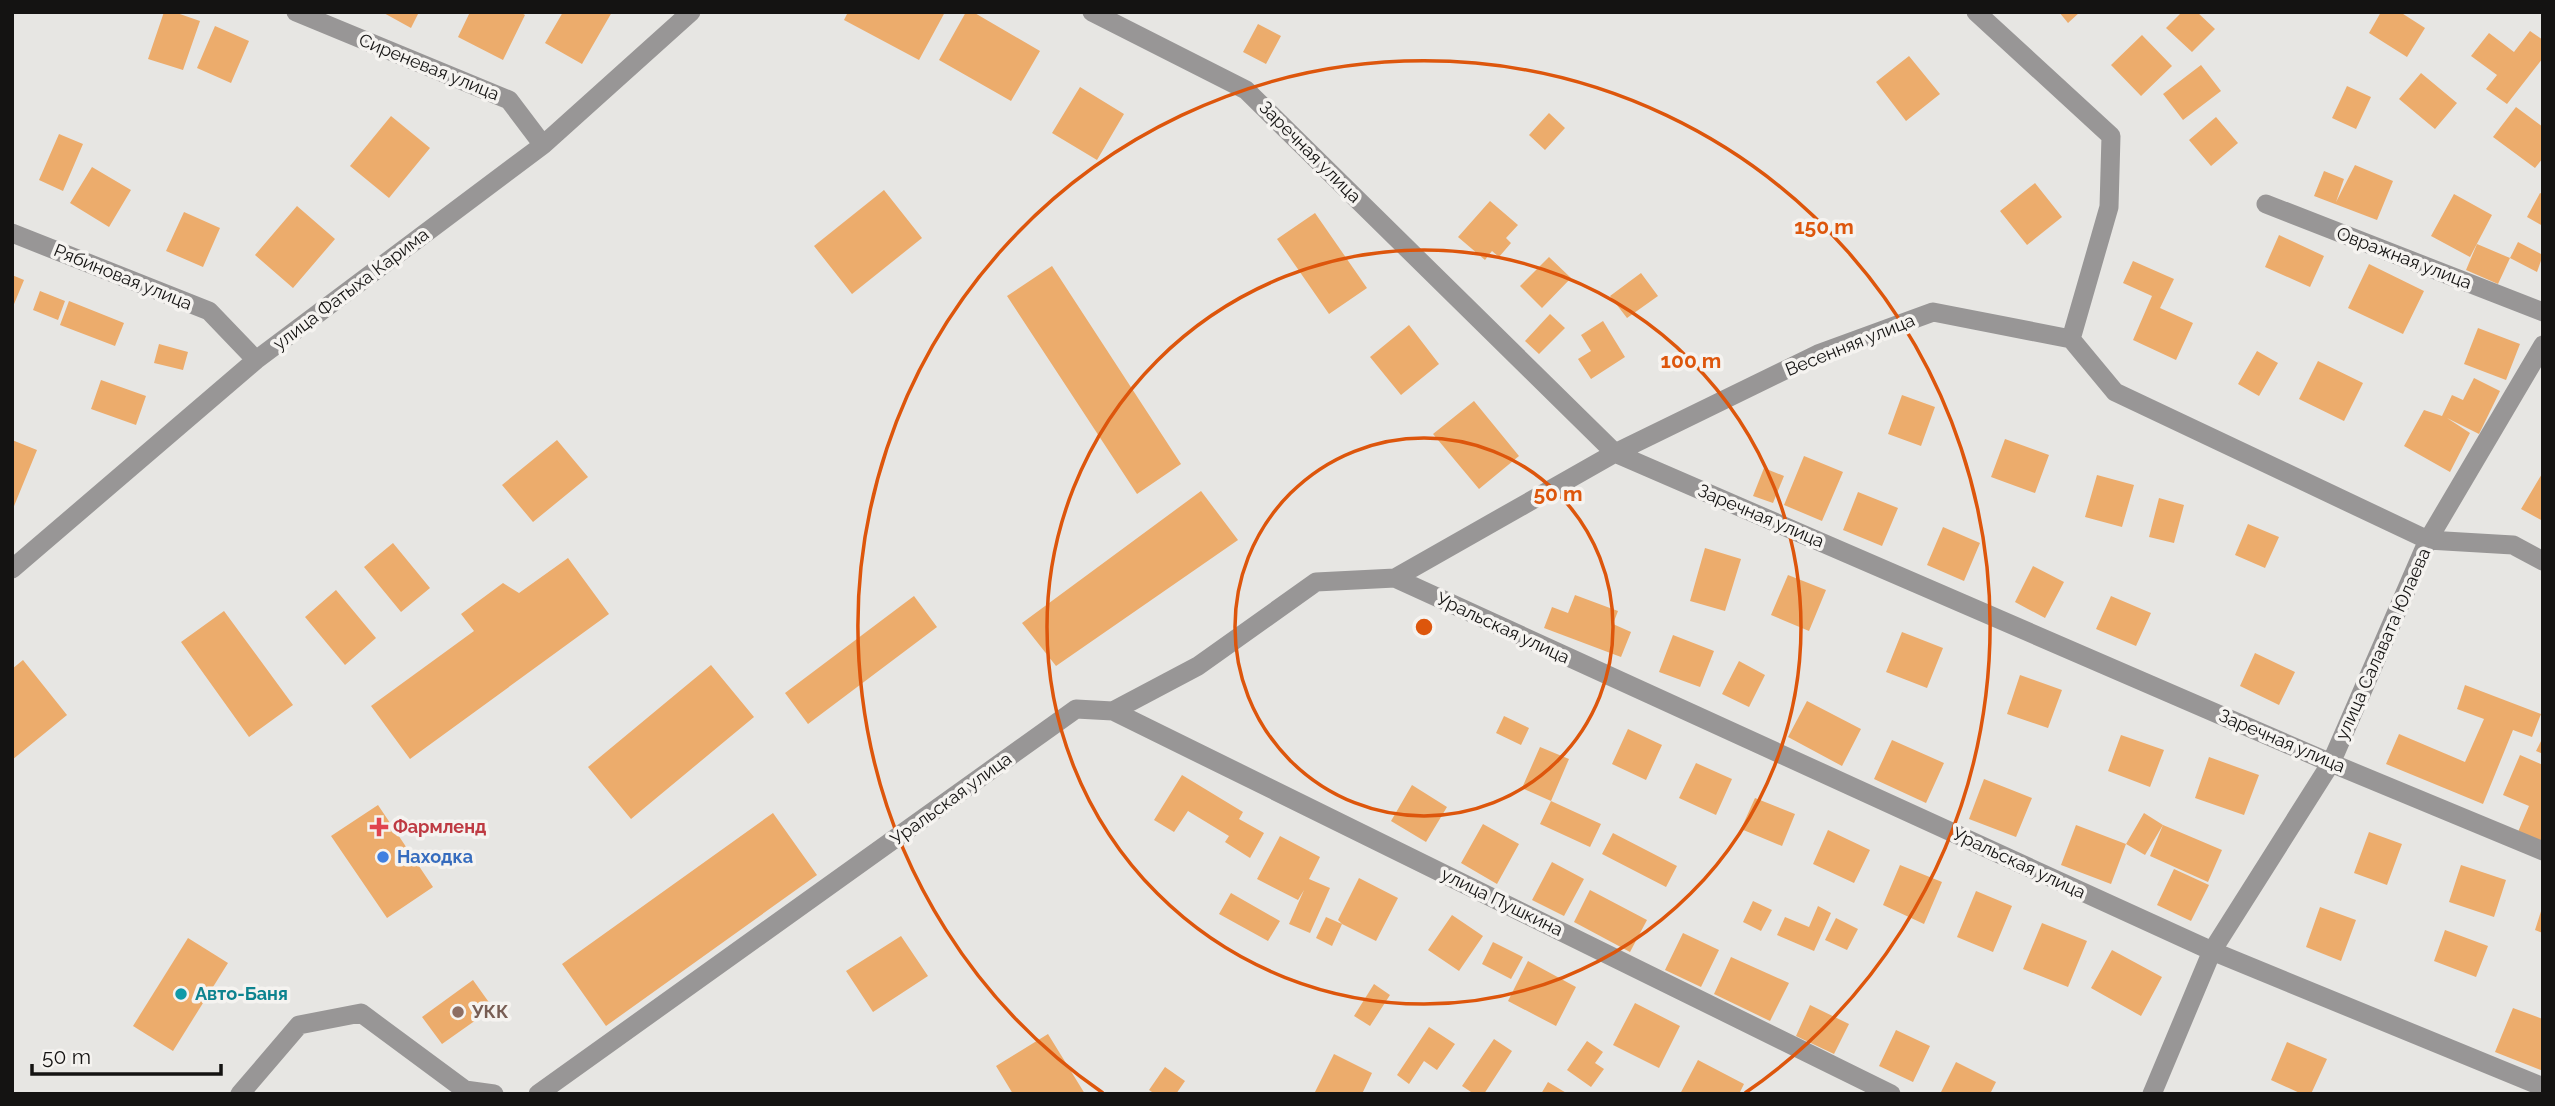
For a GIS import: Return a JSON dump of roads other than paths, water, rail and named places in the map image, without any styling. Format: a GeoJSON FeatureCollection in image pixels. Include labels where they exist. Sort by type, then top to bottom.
{"type":"FeatureCollection","features":[{"type":"Feature","properties":{"kind":"street","name":"Сиреневая улица"},"geometry":{"type":"LineString","coordinates":[[296,12],[509,100],[543,145]]}},
{"type":"Feature","properties":{"kind":"street","name":"улица Фатыха Карима"},"geometry":{"type":"LineString","coordinates":[[12,569],[256,360],[543,145],[691,12]]}},
{"type":"Feature","properties":{"kind":"street","name":"Заречная улица"},"geometry":{"type":"LineString","coordinates":[[1092,12],[1246,90],[1615,453],[2331,763],[2543,851]]}},
{"type":"Feature","properties":{"kind":"street"},"geometry":{"type":"LineString","coordinates":[[1976,12],[2111,136],[2109,206],[2071,339],[2115,392],[2428,540],[2513,545],[2543,561]]}},
{"type":"Feature","properties":{"kind":"street","name":"Овражная улица"},"geometry":{"type":"LineString","coordinates":[[2266,204],[2543,312]]}},
{"type":"Feature","properties":{"kind":"street","name":"Рябиновая улица"},"geometry":{"type":"LineString","coordinates":[[12,233],[209,311],[256,360]]}},
{"type":"Feature","properties":{"kind":"street","name":"Весенняя улица"},"geometry":{"type":"LineString","coordinates":[[1395,578],[1615,453],[1818,354],[1933,312],[2071,339]]}},
{"type":"Feature","properties":{"kind":"street","name":"улица Салавата Юлаева"},"geometry":{"type":"LineString","coordinates":[[2152,1094],[2212,951],[2331,763],[2428,540],[2543,345]]}},
{"type":"Feature","properties":{"kind":"street","name":"Уральская улица"},"geometry":{"type":"LineString","coordinates":[[538,1094],[1076,709],[1113,711],[1198,667],[1316,582],[1395,578],[2212,951],[2543,1087]]}},
{"type":"Feature","properties":{"kind":"street","name":"улица Пушкина"},"geometry":{"type":"LineString","coordinates":[[1113,711],[1891,1094]]}},
{"type":"Feature","properties":{"kind":"street"},"geometry":{"type":"LineString","coordinates":[[240,1094],[299,1025],[361,1013],[465,1090],[494,1094]]}},
{"type":"Feature","properties":{"kind":"place","name":"Фармленд"},"geometry":{"type":"Point","coordinates":[379,827]}},
{"type":"Feature","properties":{"kind":"place","name":"Находка"},"geometry":{"type":"Point","coordinates":[383,857]}},
{"type":"Feature","properties":{"kind":"place","name":"Авто-Баня"},"geometry":{"type":"Point","coordinates":[181,994]}},
{"type":"Feature","properties":{"kind":"place","name":"УКК"},"geometry":{"type":"Point","coordinates":[458,1012]}}]}
